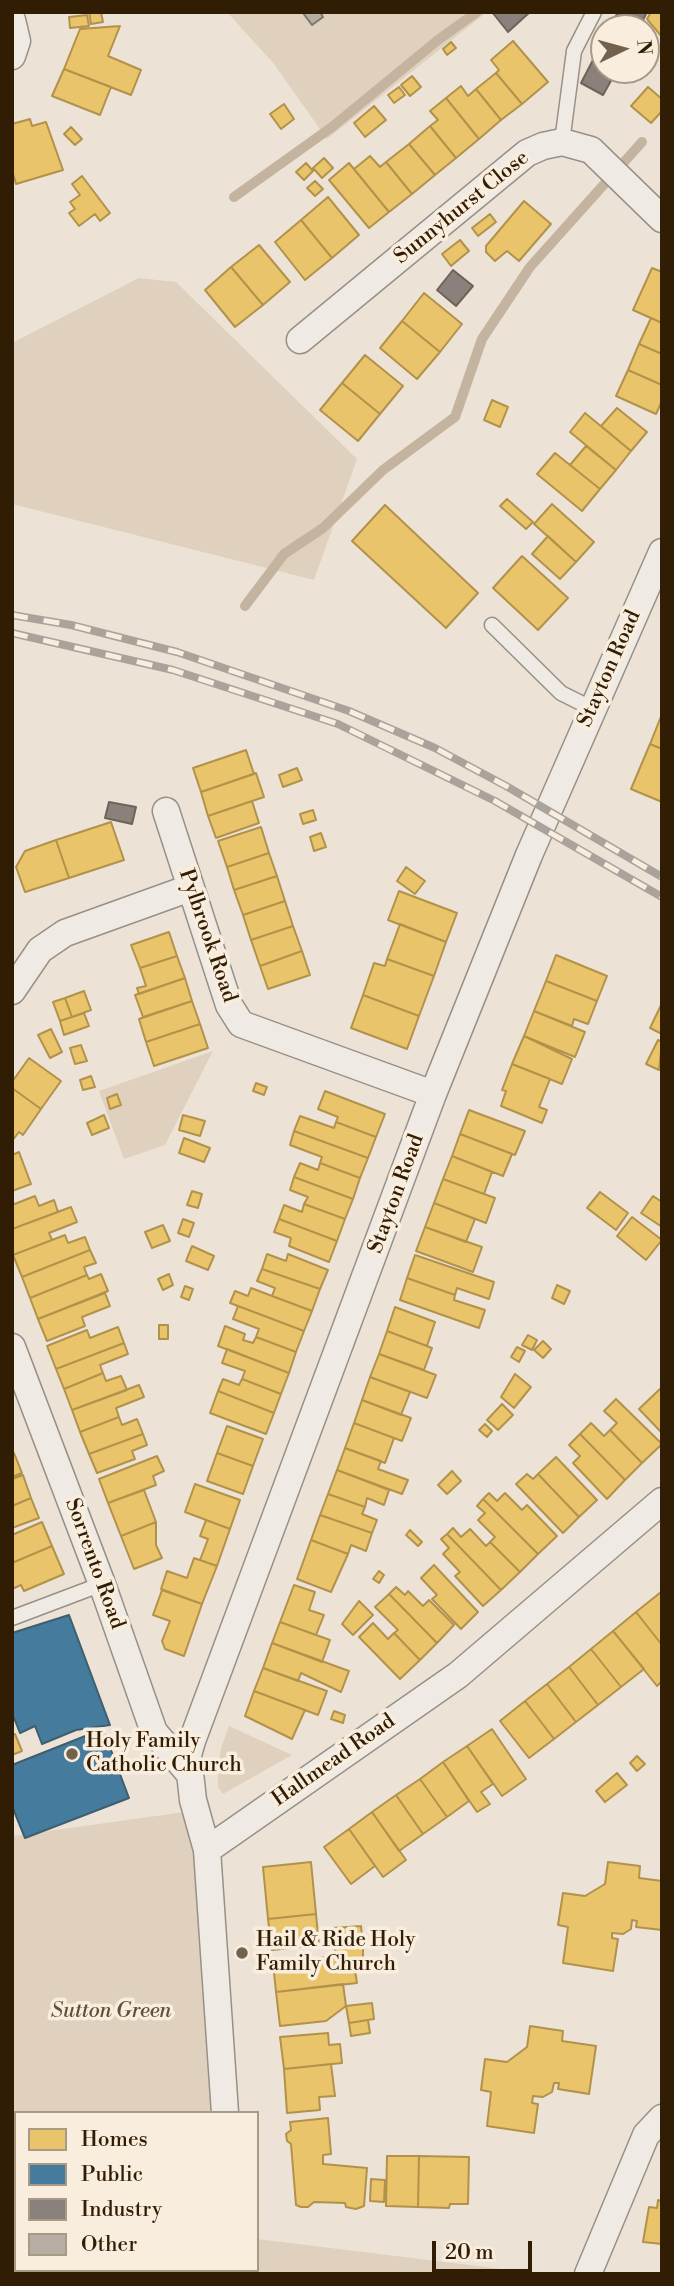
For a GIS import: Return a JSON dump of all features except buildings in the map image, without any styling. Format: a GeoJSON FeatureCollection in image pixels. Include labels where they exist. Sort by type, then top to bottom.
{"type":"FeatureCollection","features":[{"type":"Feature","properties":{"kind":"street"},"geometry":{"type":"LineString","coordinates":[[12,20],[17,41],[12,56]]}},
{"type":"Feature","properties":{"kind":"street"},"geometry":{"type":"LineString","coordinates":[[562,142],[591,149],[662,219]]}},
{"type":"Feature","properties":{"kind":"street","name":"Sunnyhurst Close"},"geometry":{"type":"LineString","coordinates":[[300,340],[527,153],[562,142]]}},
{"type":"Feature","properties":{"kind":"street","name":"Stayton Road"},"geometry":{"type":"LineString","coordinates":[[207,1850],[193,1800],[188,1755],[192,1741],[433,1094],[591,708],[662,552]]}},
{"type":"Feature","properties":{"kind":"street","name":"Pylbrook Road"},"geometry":{"type":"LineString","coordinates":[[166,811],[229,1005],[241,1024],[433,1094]]}},
{"type":"Feature","properties":{"kind":"street"},"geometry":{"type":"LineString","coordinates":[[12,990],[40,950],[65,933],[190,888]]}},
{"type":"Feature","properties":{"kind":"street","name":"Sorrento Road"},"geometry":{"type":"LineString","coordinates":[[12,1347],[103,1584],[154,1732],[190,1773]]}},
{"type":"Feature","properties":{"kind":"street","name":"Hallmead Road"},"geometry":{"type":"LineString","coordinates":[[207,1850],[458,1675],[662,1501]]}},
{"type":"Feature","properties":{"kind":"street"},"geometry":{"type":"LineString","coordinates":[[207,1850],[225,2111]]}},
{"type":"Feature","properties":{"kind":"street"},"geometry":{"type":"LineString","coordinates":[[588,2274],[646,2135],[662,2118]]}},
{"type":"Feature","properties":{"kind":"lane"},"geometry":{"type":"LineString","coordinates":[[562,142],[574,51],[594,12]]}},
{"type":"Feature","properties":{"kind":"lane"},"geometry":{"type":"LineString","coordinates":[[492,625],[561,693],[591,708]]}},
{"type":"Feature","properties":{"kind":"lane"},"geometry":{"type":"LineString","coordinates":[[12,1618],[103,1584]]}},
{"type":"Feature","properties":{"kind":"green space"},"geometry":{"type":"Polygon","coordinates":[[[227,12],[487,12],[327,139],[274,64],[227,12]]]}},
{"type":"Feature","properties":{"kind":"green space"},"geometry":{"type":"Polygon","coordinates":[[[139,278],[176,282],[357,459],[314,580],[12,504],[12,343],[139,278]]]}},
{"type":"Feature","properties":{"kind":"green space"},"geometry":{"type":"Polygon","coordinates":[[[213,1051],[165,1145],[124,1159],[99,1091],[213,1051]]]}},
{"type":"Feature","properties":{"kind":"green space"},"geometry":{"type":"Polygon","coordinates":[[[229,1726],[292,1755],[223,1794],[218,1787],[218,1771],[221,1748],[229,1726]]]}},
{"type":"Feature","properties":{"kind":"green space","name":"Sutton Green"},"geometry":{"type":"Polygon","coordinates":[[[185,1812],[200,1857],[217,2111],[14,2111],[14,2272],[228,2274],[12,2274],[12,1836],[185,1812]]]}},
{"type":"Feature","properties":{"kind":"green space"},"geometry":{"type":"Polygon","coordinates":[[[259,2239],[543,2274],[241,2274],[259,2272],[259,2239]]]}},
{"type":"Feature","properties":{"kind":"waterway"},"geometry":{"type":"LineString","coordinates":[[234,197],[332,127],[438,40],[477,12]]}},
{"type":"Feature","properties":{"kind":"waterway"},"geometry":{"type":"LineString","coordinates":[[245,606],[284,554],[323,528],[383,470],[455,417],[482,339],[530,267],[642,142]]}},
{"type":"Feature","properties":{"kind":"railway"},"geometry":{"type":"LineString","coordinates":[[12,615],[71,625],[177,652],[349,711],[435,748],[662,877]]}},
{"type":"Feature","properties":{"kind":"railway"},"geometry":{"type":"LineString","coordinates":[[12,633],[173,670],[338,724],[495,801],[662,897]]}},
{"type":"Feature","properties":{"kind":"place","name":"Holy Family Catholic Church"},"geometry":{"type":"Point","coordinates":[72,1754]}},
{"type":"Feature","properties":{"kind":"place","name":"Hail & Ride Holy Family Church"},"geometry":{"type":"Point","coordinates":[242,1953]}}]}
